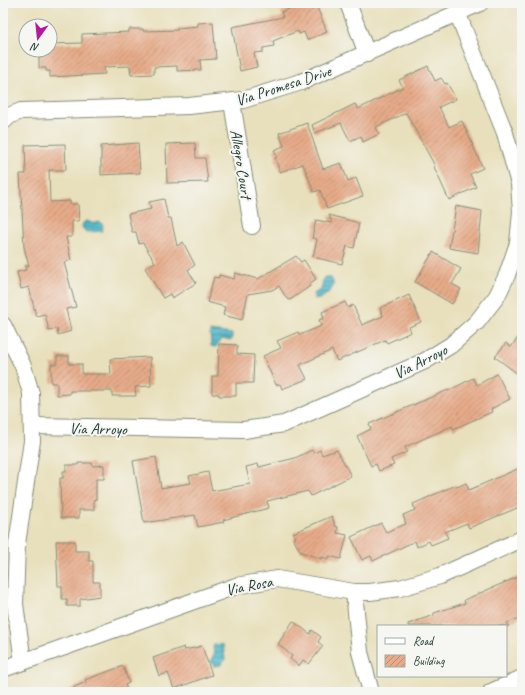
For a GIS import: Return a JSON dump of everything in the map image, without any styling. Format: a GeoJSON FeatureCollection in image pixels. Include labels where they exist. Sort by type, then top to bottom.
{"type":"FeatureCollection","features":[{"type":"Feature","properties":{"kind":"street"},"geometry":{"type":"LineString","coordinates":[[348,3],[367,54]]}},
{"type":"Feature","properties":{"kind":"street","name":"Via Promesa Drive"},"geometry":{"type":"LineString","coordinates":[[3,122],[8,116],[21,111],[190,106],[232,102],[301,82],[480,3]]}},
{"type":"Feature","properties":{"kind":"street","name":"Via Arroyo"},"geometry":{"type":"LineString","coordinates":[[33,426],[244,430],[284,424],[425,361],[451,346],[477,322],[497,296],[507,275],[518,243],[521,205],[519,184],[505,133],[457,12]]}},
{"type":"Feature","properties":{"kind":"street","name":"Allegro Court"},"geometry":{"type":"LineString","coordinates":[[232,102],[252,226]]}},
{"type":"Feature","properties":{"kind":"street"},"geometry":{"type":"LineString","coordinates":[[3,325],[23,366],[31,393],[33,426],[17,544],[15,604],[23,662]]}},
{"type":"Feature","properties":{"kind":"street","name":"Via Rosa"},"geometry":{"type":"LineString","coordinates":[[3,669],[236,586],[277,579],[354,592],[370,592],[400,588],[440,576],[522,539]]}},
{"type":"Feature","properties":{"kind":"street"},"geometry":{"type":"LineString","coordinates":[[354,592],[360,652],[372,692]]}},
{"type":"Feature","properties":{"kind":"street"},"geometry":{"type":"LineString","coordinates":[[491,692],[522,678]]}},
{"type":"Feature","properties":{"kind":"water"},"geometry":{"type":"Polygon","coordinates":[[[87,221],[94,224],[98,222],[102,224],[102,231],[86,232],[82,227],[83,223],[87,221]]]}},
{"type":"Feature","properties":{"kind":"water"},"geometry":{"type":"Polygon","coordinates":[[[324,277],[331,278],[333,281],[331,290],[320,299],[315,299],[313,294],[321,290],[324,277]]]}},
{"type":"Feature","properties":{"kind":"water"},"geometry":{"type":"Polygon","coordinates":[[[210,331],[232,334],[232,340],[221,339],[216,347],[211,346],[210,331]]]}},
{"type":"Feature","properties":{"kind":"water"},"geometry":{"type":"Polygon","coordinates":[[[215,644],[223,645],[225,659],[221,665],[214,666],[210,661],[214,655],[213,647],[215,644]]]}},
{"type":"Feature","properties":{"kind":"building"},"geometry":{"type":"Polygon","coordinates":[[[309,3],[312,10],[317,7],[327,32],[307,40],[304,32],[299,34],[298,31],[273,41],[274,46],[263,48],[263,52],[254,53],[257,67],[240,71],[232,27],[283,17],[281,12],[309,3]]]}},
{"type":"Feature","properties":{"kind":"building"},"geometry":{"type":"Polygon","coordinates":[[[213,22],[216,59],[200,60],[201,70],[177,71],[177,66],[154,67],[154,74],[131,75],[130,66],[104,67],[105,74],[50,77],[50,71],[46,71],[46,68],[39,68],[39,58],[58,58],[58,44],[82,43],[82,34],[129,32],[129,29],[143,29],[143,31],[178,30],[177,28],[198,26],[198,23],[213,22]]]}},
{"type":"Feature","properties":{"kind":"building"},"geometry":{"type":"Polygon","coordinates":[[[428,66],[435,81],[441,78],[445,84],[447,83],[456,99],[439,107],[449,127],[462,121],[483,168],[470,174],[476,187],[449,200],[434,167],[435,166],[406,113],[376,127],[379,134],[363,142],[361,136],[350,141],[341,123],[315,133],[312,125],[355,104],[358,109],[403,87],[399,80],[428,66]]]}},
{"type":"Feature","properties":{"kind":"building"},"geometry":{"type":"Polygon","coordinates":[[[307,123],[323,169],[341,163],[348,181],[356,178],[363,196],[327,209],[320,190],[314,192],[303,164],[280,172],[274,150],[284,146],[279,133],[307,123]]]}},
{"type":"Feature","properties":{"kind":"building"},"geometry":{"type":"Polygon","coordinates":[[[138,143],[140,173],[101,175],[101,146],[138,143]]]}},
{"type":"Feature","properties":{"kind":"building"},"geometry":{"type":"Polygon","coordinates":[[[195,143],[196,158],[205,158],[208,182],[167,183],[166,144],[195,143]]]}},
{"type":"Feature","properties":{"kind":"building"},"geometry":{"type":"Polygon","coordinates":[[[65,144],[66,170],[49,170],[50,202],[70,201],[70,204],[78,204],[79,221],[72,221],[72,237],[66,237],[71,260],[64,262],[76,307],[66,309],[71,331],[58,335],[57,329],[49,331],[45,314],[36,316],[29,287],[21,289],[17,272],[26,270],[25,266],[29,266],[24,247],[20,174],[26,174],[25,145],[65,144]]]}},
{"type":"Feature","properties":{"kind":"building"},"geometry":{"type":"Polygon","coordinates":[[[164,199],[168,218],[171,218],[177,246],[183,242],[195,265],[188,270],[196,283],[172,298],[170,294],[163,298],[145,268],[155,262],[143,243],[139,244],[136,232],[132,232],[128,214],[151,209],[149,202],[164,199]]]}},
{"type":"Feature","properties":{"kind":"building"},"geometry":{"type":"Polygon","coordinates":[[[456,206],[482,211],[478,253],[449,248],[456,206]]]}},
{"type":"Feature","properties":{"kind":"building"},"geometry":{"type":"Polygon","coordinates":[[[329,215],[359,223],[354,248],[347,246],[342,264],[313,257],[317,239],[312,238],[316,220],[332,223],[329,215]]]}},
{"type":"Feature","properties":{"kind":"building"},"geometry":{"type":"Polygon","coordinates":[[[433,252],[461,269],[452,284],[461,289],[452,304],[415,282],[433,252]]]}},
{"type":"Feature","properties":{"kind":"building"},"geometry":{"type":"Polygon","coordinates":[[[296,256],[301,262],[304,260],[316,279],[309,284],[310,286],[290,300],[287,299],[279,286],[272,290],[248,294],[242,320],[223,315],[225,307],[207,302],[214,277],[219,278],[219,275],[234,279],[235,273],[258,279],[296,256]]]}},
{"type":"Feature","properties":{"kind":"building"},"geometry":{"type":"Polygon","coordinates":[[[409,295],[421,322],[409,327],[411,332],[387,343],[385,340],[337,361],[332,350],[300,365],[307,379],[282,389],[280,384],[276,385],[263,356],[281,348],[277,341],[298,332],[300,335],[321,326],[319,320],[324,318],[322,312],[345,302],[348,308],[353,305],[362,325],[383,316],[380,308],[409,295]]]}},
{"type":"Feature","properties":{"kind":"building"},"geometry":{"type":"Polygon","coordinates":[[[522,332],[522,377],[495,357],[506,343],[511,347],[522,332]]]}},
{"type":"Feature","properties":{"kind":"building"},"geometry":{"type":"Polygon","coordinates":[[[219,344],[237,345],[237,354],[254,355],[253,383],[236,383],[236,396],[219,396],[219,394],[212,394],[212,376],[218,376],[219,344]]]}},
{"type":"Feature","properties":{"kind":"building"},"geometry":{"type":"Polygon","coordinates":[[[57,356],[69,356],[69,364],[82,364],[82,374],[111,374],[110,359],[150,357],[151,386],[135,387],[136,396],[112,396],[112,391],[70,391],[70,394],[57,395],[57,383],[51,383],[51,364],[57,364],[57,356]]]}},
{"type":"Feature","properties":{"kind":"building"},"geometry":{"type":"Polygon","coordinates":[[[497,374],[510,399],[491,409],[492,412],[453,429],[452,426],[405,447],[407,452],[391,459],[394,465],[379,471],[376,464],[371,466],[357,436],[371,429],[369,424],[448,391],[473,378],[477,385],[497,374]]]}},
{"type":"Feature","properties":{"kind":"building"},"geometry":{"type":"Polygon","coordinates":[[[312,450],[314,453],[320,450],[322,455],[337,450],[351,476],[311,496],[308,491],[267,501],[269,508],[223,520],[224,522],[198,527],[195,515],[144,523],[133,461],[156,457],[161,488],[191,483],[189,476],[208,472],[212,491],[250,484],[246,467],[258,464],[259,467],[295,458],[312,450]]]}},
{"type":"Feature","properties":{"kind":"building"},"geometry":{"type":"Polygon","coordinates":[[[78,463],[92,463],[93,466],[104,465],[104,479],[96,479],[96,500],[94,499],[94,510],[79,510],[79,518],[61,518],[60,478],[63,478],[63,471],[66,471],[66,465],[78,465],[78,463]]]}},
{"type":"Feature","properties":{"kind":"building"},"geometry":{"type":"Polygon","coordinates":[[[522,467],[522,506],[469,528],[467,523],[445,532],[448,538],[431,545],[429,541],[417,547],[415,541],[373,561],[371,556],[362,560],[351,537],[381,523],[386,532],[406,524],[403,515],[415,510],[413,504],[456,485],[457,487],[466,483],[469,490],[522,467]]]}},
{"type":"Feature","properties":{"kind":"building"},"geometry":{"type":"Polygon","coordinates":[[[332,516],[335,526],[338,527],[337,533],[347,535],[341,559],[329,556],[329,559],[322,557],[322,559],[301,552],[293,539],[296,538],[293,533],[332,516]]]}},
{"type":"Feature","properties":{"kind":"building"},"geometry":{"type":"Polygon","coordinates":[[[56,541],[75,541],[75,551],[89,551],[89,561],[93,561],[93,582],[100,582],[100,596],[80,599],[80,606],[67,606],[67,599],[62,599],[62,586],[58,586],[56,541]]]}},
{"type":"Feature","properties":{"kind":"building"},"geometry":{"type":"Polygon","coordinates":[[[522,575],[522,617],[507,623],[509,626],[408,625],[434,615],[434,613],[465,603],[464,600],[522,575]]]}},
{"type":"Feature","properties":{"kind":"building"},"geometry":{"type":"Polygon","coordinates":[[[293,621],[310,634],[312,630],[321,637],[318,642],[323,646],[309,664],[303,660],[299,666],[290,659],[292,656],[278,644],[293,621]]]}},
{"type":"Feature","properties":{"kind":"building"},"geometry":{"type":"Polygon","coordinates":[[[202,646],[212,675],[174,689],[168,673],[159,676],[153,658],[184,647],[185,650],[202,646]]]}},
{"type":"Feature","properties":{"kind":"building"},"geometry":{"type":"Polygon","coordinates":[[[123,666],[129,683],[125,685],[128,692],[63,692],[86,682],[85,680],[123,666]]]}}]}
